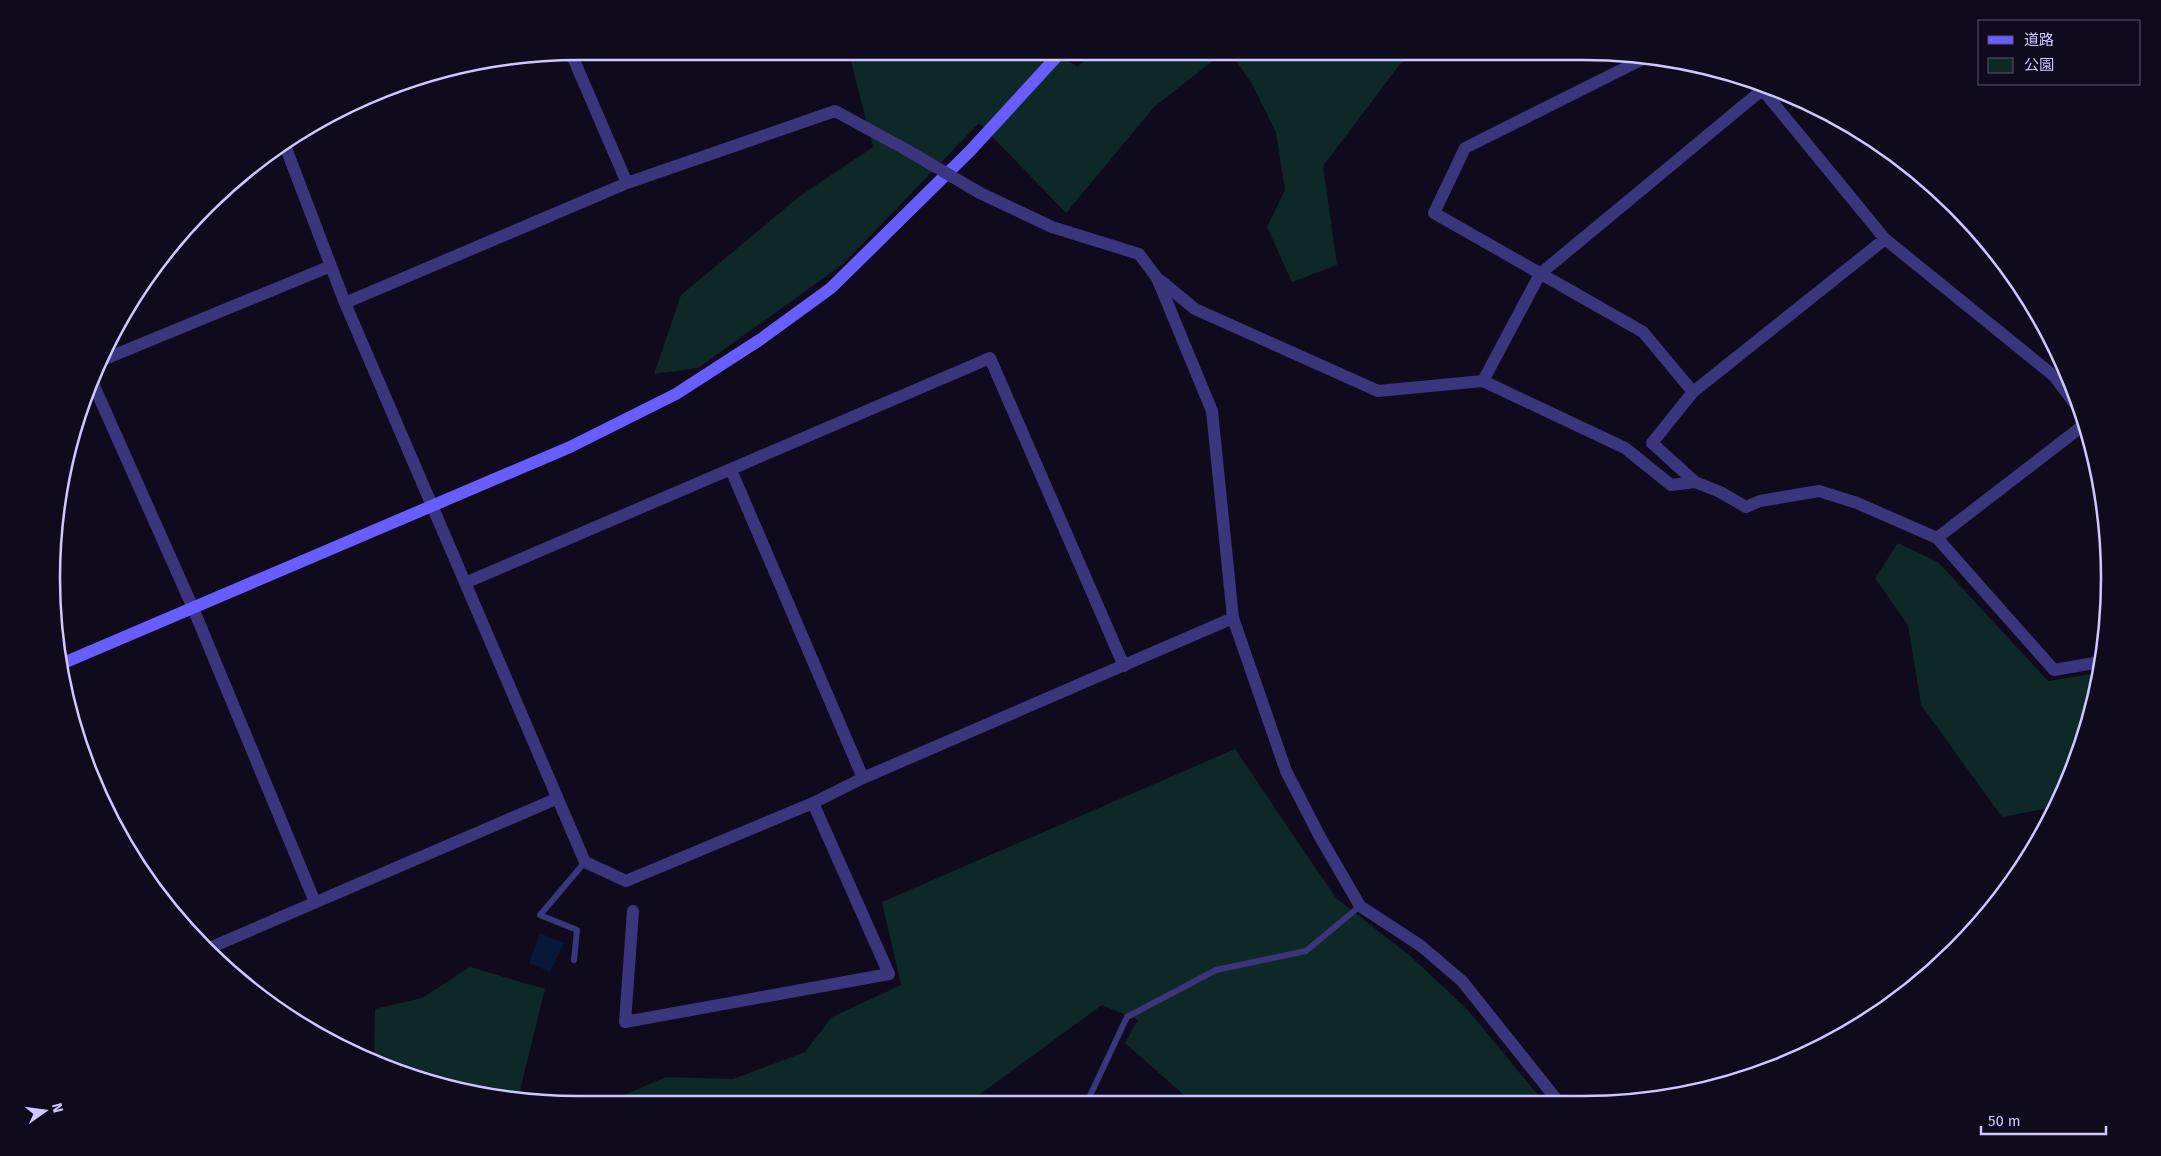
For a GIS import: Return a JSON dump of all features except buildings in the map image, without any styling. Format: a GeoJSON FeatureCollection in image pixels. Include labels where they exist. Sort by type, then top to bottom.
{"type":"FeatureCollection","features":[{"type":"Feature","properties":{"kind":"street"},"geometry":{"type":"LineString","coordinates":[[574,60],[627,183]]}},
{"type":"Feature","properties":{"kind":"street"},"geometry":{"type":"LineString","coordinates":[[67,662],[570,448],[676,394],[761,339],[823,294],[970,151],[1054,60]]}},
{"type":"Feature","properties":{"kind":"street"},"geometry":{"type":"LineString","coordinates":[[1636,63],[1465,148],[1434,213],[1642,332],[1693,392]]}},
{"type":"Feature","properties":{"kind":"street"},"geometry":{"type":"LineString","coordinates":[[1483,381],[1540,274],[1756,89]]}},
{"type":"Feature","properties":{"kind":"street"},"geometry":{"type":"LineString","coordinates":[[1766,93],[1885,239],[2054,376],[2067,394]]}},
{"type":"Feature","properties":{"kind":"street"},"geometry":{"type":"LineString","coordinates":[[345,303],[627,183],[835,111],[980,193],[1052,227],[1139,254],[1157,278],[1195,309],[1378,391],[1483,381],[1625,448],[1670,485],[1695,482]]}},
{"type":"Feature","properties":{"kind":"street"},"geometry":{"type":"LineString","coordinates":[[287,150],[345,303],[434,506],[556,799],[585,862],[626,881],[813,803],[862,778],[1233,618]]}},
{"type":"Feature","properties":{"kind":"street"},"geometry":{"type":"LineString","coordinates":[[1885,239],[1693,392],[1652,443],[1695,482],[1720,492],[1746,507],[1760,501],[1819,491],[1857,503],[1937,538],[2054,670],[2094,663]]}},
{"type":"Feature","properties":{"kind":"street"},"geometry":{"type":"LineString","coordinates":[[109,357],[331,266]]}},
{"type":"Feature","properties":{"kind":"street"},"geometry":{"type":"LineString","coordinates":[[1157,278],[1212,411],[1233,618],[1286,771],[1320,837],[1360,906],[1421,946],[1462,981],[1554,1096]]}},
{"type":"Feature","properties":{"kind":"street"},"geometry":{"type":"LineString","coordinates":[[465,583],[990,358],[1124,666]]}},
{"type":"Feature","properties":{"kind":"street"},"geometry":{"type":"LineString","coordinates":[[95,390],[193,608],[315,902]]}},
{"type":"Feature","properties":{"kind":"street"},"geometry":{"type":"LineString","coordinates":[[1937,538],[2079,429]]}},
{"type":"Feature","properties":{"kind":"street"},"geometry":{"type":"LineString","coordinates":[[730,470],[862,778]]}},
{"type":"Feature","properties":{"kind":"street"},"geometry":{"type":"LineString","coordinates":[[214,946],[556,799]]}},
{"type":"Feature","properties":{"kind":"street"},"geometry":{"type":"LineString","coordinates":[[633,911],[625,1022],[889,974],[813,803]]}},
{"type":"Feature","properties":{"kind":"lane"},"geometry":{"type":"LineString","coordinates":[[574,960],[577,930],[540,915],[585,862]]}},
{"type":"Feature","properties":{"kind":"lane"},"geometry":{"type":"LineString","coordinates":[[1090,1096],[1127,1017],[1216,970],[1306,951],[1360,906]]}},
{"type":"Feature","properties":{"kind":"green space"},"geometry":{"type":"Polygon","coordinates":[[[851,60],[1067,60],[1078,67],[1084,60],[1214,60],[1154,107],[1066,213],[979,123],[842,265],[698,368],[654,374],[681,295],[800,196],[873,147],[851,60]]]}},
{"type":"Feature","properties":{"kind":"green space"},"geometry":{"type":"Polygon","coordinates":[[[1236,60],[1407,60],[1400,64],[1323,166],[1337,265],[1292,282],[1267,227],[1285,190],[1276,132],[1252,84],[1236,60]]]}},
{"type":"Feature","properties":{"kind":"green space"},"geometry":{"type":"Polygon","coordinates":[[[1898,543],[1938,562],[2048,681],[2092,674],[2074,745],[2047,808],[2002,817],[1921,705],[1908,625],[1875,578],[1898,543]]]}},
{"type":"Feature","properties":{"kind":"green space"},"geometry":{"type":"Polygon","coordinates":[[[1235,749],[1336,898],[1409,955],[1467,1009],[1539,1096],[1185,1096],[1125,1043],[1138,1020],[1102,1005],[977,1096],[621,1096],[666,1077],[733,1079],[805,1052],[832,1017],[901,985],[882,902],[1235,749]]]}},
{"type":"Feature","properties":{"kind":"green space"},"geometry":{"type":"Polygon","coordinates":[[[470,967],[545,989],[520,1093],[444,1078],[411,1069],[374,1054],[375,1009],[422,998],[470,967]]]}},
{"type":"Feature","properties":{"kind":"water"},"geometry":{"type":"Polygon","coordinates":[[[540,933],[564,943],[550,972],[529,963],[540,933]]]}}]}
